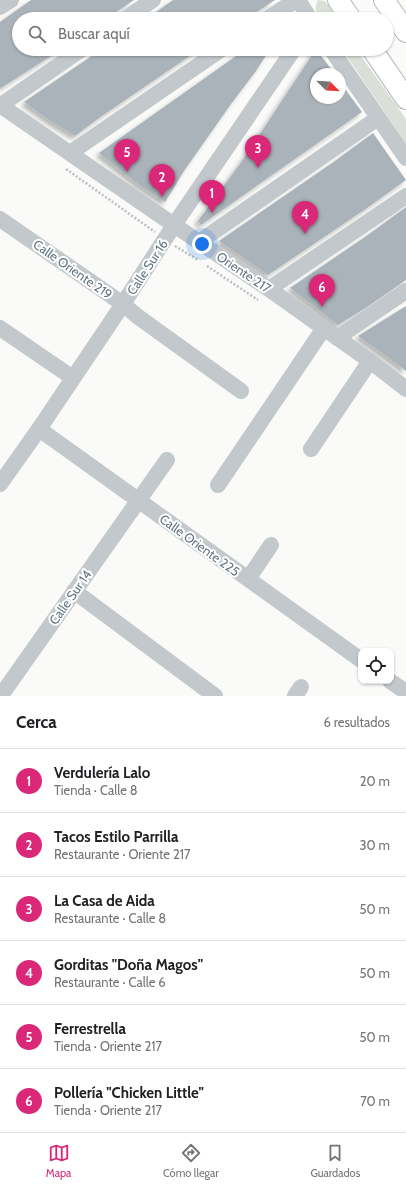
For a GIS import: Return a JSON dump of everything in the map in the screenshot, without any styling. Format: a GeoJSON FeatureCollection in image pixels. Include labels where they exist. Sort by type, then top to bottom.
{"type":"FeatureCollection","features":[{"type":"Feature","properties":{"kind":"main road"},"geometry":{"type":"LineString","coordinates":[[338,0],[346,12]]}},
{"type":"Feature","properties":{"kind":"main road"},"geometry":{"type":"LineString","coordinates":[[384,0],[392,12]]}},
{"type":"Feature","properties":{"kind":"main road"},"geometry":{"type":"LineString","coordinates":[[394,15],[406,32]]}},
{"type":"Feature","properties":{"kind":"main road"},"geometry":{"type":"LineString","coordinates":[[377,56],[406,99]]}},
{"type":"Feature","properties":{"kind":"street"},"geometry":{"type":"LineString","coordinates":[[0,7],[11,0]]}},
{"type":"Feature","properties":{"kind":"street"},"geometry":{"type":"LineString","coordinates":[[136,12],[153,0]]}},
{"type":"Feature","properties":{"kind":"street"},"geometry":{"type":"LineString","coordinates":[[278,12],[297,0],[305,12]]}},
{"type":"Feature","properties":{"kind":"street"},"geometry":{"type":"LineString","coordinates":[[0,105],[72,56]]}},
{"type":"Feature","properties":{"kind":"street"},"geometry":{"type":"LineString","coordinates":[[70,153],[212,56]]}},
{"type":"Feature","properties":{"kind":"street","name":"Calle Sur 16"},"geometry":{"type":"LineString","coordinates":[[0,484],[39,429],[289,56]]}},
{"type":"Feature","properties":{"kind":"street"},"geometry":{"type":"LineString","coordinates":[[336,56],[406,158]]}},
{"type":"Feature","properties":{"kind":"street","name":"Oriente 217"},"geometry":{"type":"LineString","coordinates":[[0,105],[174,226],[269,289],[370,361],[406,389]]}},
{"type":"Feature","properties":{"kind":"street"},"geometry":{"type":"LineString","coordinates":[[199,242],[378,118]]}},
{"type":"Feature","properties":{"kind":"street"},"geometry":{"type":"LineString","coordinates":[[269,289],[406,196]]}},
{"type":"Feature","properties":{"kind":"street","name":"Calle Oriente 219"},"geometry":{"type":"LineString","coordinates":[[0,219],[123,304],[241,391]]}},
{"type":"Feature","properties":{"kind":"street"},"geometry":{"type":"LineString","coordinates":[[337,338],[406,291]]}},
{"type":"Feature","properties":{"kind":"street"},"geometry":{"type":"LineString","coordinates":[[0,328],[73,378]]}},
{"type":"Feature","properties":{"kind":"street"},"geometry":{"type":"LineString","coordinates":[[218,485],[324,328]]}},
{"type":"Feature","properties":{"kind":"street"},"geometry":{"type":"LineString","coordinates":[[311,449],[370,361]]}},
{"type":"Feature","properties":{"kind":"street","name":"Calle Oriente 225"},"geometry":{"type":"LineString","coordinates":[[39,429],[358,658]]}},
{"type":"Feature","properties":{"kind":"street","name":"Calle Sur 14"},"geometry":{"type":"LineString","coordinates":[[2,694],[167,460]]}},
{"type":"Feature","properties":{"kind":"street"},"geometry":{"type":"LineString","coordinates":[[248,579],[271,545]]}},
{"type":"Feature","properties":{"kind":"street"},"geometry":{"type":"LineString","coordinates":[[74,591],[215,696]]}},
{"type":"Feature","properties":{"kind":"street"},"geometry":{"type":"LineString","coordinates":[[394,684],[405,692]]}},
{"type":"Feature","properties":{"kind":"shaded area"},"geometry":{"type":"Polygon","coordinates":[[[318,0],[325,1],[334,12],[316,12],[316,5],[318,0]]]}},
{"type":"Feature","properties":{"kind":"shaded area"},"geometry":{"type":"Polygon","coordinates":[[[347,56],[361,56],[406,119],[406,144],[347,56]]]}},
{"type":"Feature","properties":{"kind":"building"},"geometry":{"type":"Polygon","coordinates":[[[31,0],[134,0],[116,12],[14,12],[31,0]]]}},
{"type":"Feature","properties":{"kind":"building"},"geometry":{"type":"Polygon","coordinates":[[[173,0],[275,0],[257,12],[156,12],[173,0]]]}},
{"type":"Feature","properties":{"kind":"building"},"geometry":{"type":"Polygon","coordinates":[[[12,13],[12,56],[51,56],[1,88],[0,87],[0,22],[12,13]]]}},
{"type":"Feature","properties":{"kind":"building"},"geometry":{"type":"Polygon","coordinates":[[[92,56],[190,56],[75,136],[24,102],[92,56]]]}},
{"type":"Feature","properties":{"kind":"building"},"geometry":{"type":"Polygon","coordinates":[[[236,56],[266,56],[184,171],[165,202],[139,185],[99,153],[236,56]]]}},
{"type":"Feature","properties":{"kind":"building"},"geometry":{"type":"Polygon","coordinates":[[[311,56],[321,56],[330,68],[310,68],[310,104],[346,104],[346,90],[362,112],[201,225],[198,221],[242,161],[311,56]]]}},
{"type":"Feature","properties":{"kind":"building"},"geometry":{"type":"Polygon","coordinates":[[[373,133],[406,180],[367,208],[268,275],[219,241],[335,161],[373,133]]]}},
{"type":"Feature","properties":{"kind":"building"},"geometry":{"type":"Polygon","coordinates":[[[406,207],[406,280],[338,325],[290,288],[365,237],[406,207]]]}},
{"type":"Feature","properties":{"kind":"building"},"geometry":{"type":"Polygon","coordinates":[[[406,306],[406,371],[358,336],[406,306]]]}},
{"type":"Feature","properties":{"kind":"place","name":"La Casa de Aida"},"geometry":{"type":"Point","coordinates":[258,168]}},
{"type":"Feature","properties":{"kind":"place","name":"Ferrestrella"},"geometry":{"type":"Point","coordinates":[127,172]}},
{"type":"Feature","properties":{"kind":"place","name":"Tacos Estilo Parrilla"},"geometry":{"type":"Point","coordinates":[162,197]}},
{"type":"Feature","properties":{"kind":"place","name":"Verdulería Lalo"},"geometry":{"type":"Point","coordinates":[212,213]}},
{"type":"Feature","properties":{"kind":"place","name":"Gorditas \"Doña Magos\""},"geometry":{"type":"Point","coordinates":[305,234]}},
{"type":"Feature","properties":{"kind":"place","name":"Pollería \"Chicken Little\""},"geometry":{"type":"Point","coordinates":[322,307]}}]}
